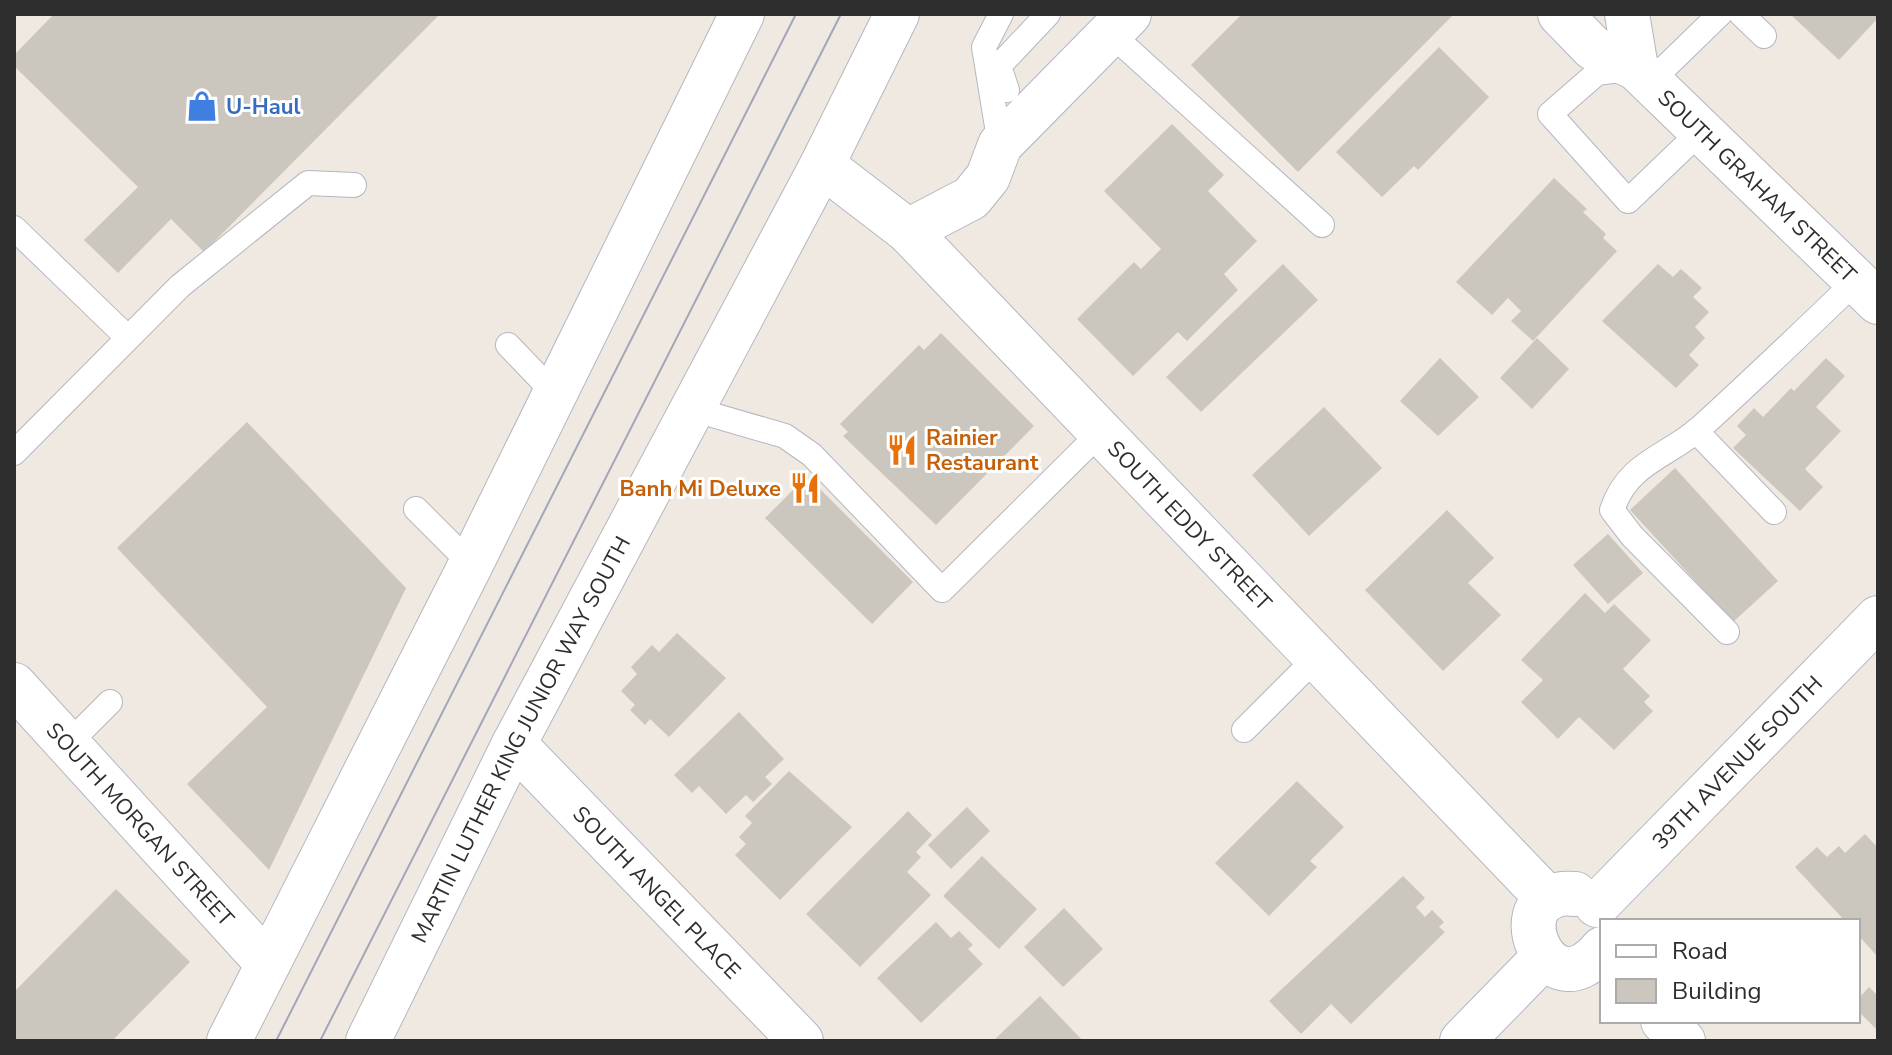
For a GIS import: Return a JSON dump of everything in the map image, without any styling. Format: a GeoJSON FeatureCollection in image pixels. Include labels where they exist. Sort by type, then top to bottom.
{"type":"FeatureCollection","features":[{"type":"Feature","properties":{"kind":"street"},"geometry":{"type":"LineString","coordinates":[[229,1041],[471,564],[742,14]]}},
{"type":"Feature","properties":{"kind":"street","name":"MARTIN LUTHER KING JUNIOR WAY SOUTH"},"geometry":{"type":"LineString","coordinates":[[368,1041],[514,744],[822,165],[897,14]]}},
{"type":"Feature","properties":{"kind":"street","name":"SOUTH GRAHAM STREET"},"geometry":{"type":"LineString","coordinates":[[1560,14],[1593,48],[1643,75],[1867,291]]}},
{"type":"Feature","properties":{"kind":"street"},"geometry":{"type":"LineString","coordinates":[[1627,14],[1643,75]]}},
{"type":"Feature","properties":{"kind":"street"},"geometry":{"type":"LineString","coordinates":[[908,231],[954,210],[971,198],[1002,150],[1120,24]]}},
{"type":"Feature","properties":{"kind":"street","name":"SOUTH EDDY STREET"},"geometry":{"type":"LineString","coordinates":[[822,165],[908,231],[1548,899]]}},
{"type":"Feature","properties":{"kind":"street","name":"39TH AVENUE SOUTH"},"geometry":{"type":"LineString","coordinates":[[1617,919],[1878,618]]}},
{"type":"Feature","properties":{"kind":"street","name":"SOUTH MORGAN STREET"},"geometry":{"type":"LineString","coordinates":[[14,685],[268,964]]}},
{"type":"Feature","properties":{"kind":"street","name":"SOUTH ANGEL PLACE"},"geometry":{"type":"LineString","coordinates":[[514,744],[801,1041]]}},
{"type":"Feature","properties":{"kind":"street"},"geometry":{"type":"LineString","coordinates":[[1600,936],[1571,893],[1548,899],[1534,918],[1534,941],[1544,957],[1569,968],[1582,965],[1600,939]]}},
{"type":"Feature","properties":{"kind":"street"},"geometry":{"type":"LineString","coordinates":[[1462,1041],[1544,957]]}},
{"type":"Feature","properties":{"kind":"street"},"geometry":{"type":"LineString","coordinates":[[1665,1023],[1683,1041]]}},
{"type":"Feature","properties":{"kind":"lane"},"geometry":{"type":"LineString","coordinates":[[1001,14],[984,47],[1002,150]]}},
{"type":"Feature","properties":{"kind":"lane"},"geometry":{"type":"LineString","coordinates":[[1002,150],[999,66],[1048,14]]}},
{"type":"Feature","properties":{"kind":"lane"},"geometry":{"type":"LineString","coordinates":[[1701,131],[1628,201],[1550,114],[1597,73],[1643,75],[1720,14]]}},
{"type":"Feature","properties":{"kind":"lane"},"geometry":{"type":"LineString","coordinates":[[1741,14],[1764,36]]}},
{"type":"Feature","properties":{"kind":"lane"},"geometry":{"type":"LineString","coordinates":[[1120,24],[1322,225]]}},
{"type":"Feature","properties":{"kind":"lane"},"geometry":{"type":"LineString","coordinates":[[14,453],[180,286],[308,183],[354,185]]}},
{"type":"Feature","properties":{"kind":"lane"},"geometry":{"type":"LineString","coordinates":[[14,228],[128,338]]}},
{"type":"Feature","properties":{"kind":"lane"},"geometry":{"type":"LineString","coordinates":[[1727,632],[1632,536],[1612,510],[1619,489],[1660,452],[1696,431],[1867,291]]}},
{"type":"Feature","properties":{"kind":"lane"},"geometry":{"type":"LineString","coordinates":[[508,345],[555,394]]}},
{"type":"Feature","properties":{"kind":"lane"},"geometry":{"type":"LineString","coordinates":[[692,409],[785,436],[812,455],[942,590],[1102,431]]}},
{"type":"Feature","properties":{"kind":"lane"},"geometry":{"type":"LineString","coordinates":[[1696,431],[1774,512]]}},
{"type":"Feature","properties":{"kind":"lane"},"geometry":{"type":"LineString","coordinates":[[416,509],[471,564]]}},
{"type":"Feature","properties":{"kind":"lane"},"geometry":{"type":"LineString","coordinates":[[1244,730],[1317,657]]}},
{"type":"Feature","properties":{"kind":"lane"},"geometry":{"type":"LineString","coordinates":[[69,743],[110,702]]}},
{"type":"Feature","properties":{"kind":"building","name":"U-Haul"},"geometry":{"type":"Polygon","coordinates":[[[54,14],[440,14],[204,252],[171,219],[118,273],[84,240],[138,187],[14,66],[14,55],[54,14]]]}},
{"type":"Feature","properties":{"kind":"building"},"geometry":{"type":"Polygon","coordinates":[[[1242,14],[1454,14],[1298,172],[1191,65],[1242,14]]]}},
{"type":"Feature","properties":{"kind":"building"},"geometry":{"type":"Polygon","coordinates":[[[1790,14],[1878,14],[1878,18],[1839,60],[1790,14]]]}},
{"type":"Feature","properties":{"kind":"building"},"geometry":{"type":"Polygon","coordinates":[[[1439,47],[1489,97],[1418,170],[1414,166],[1382,197],[1336,152],[1439,47]]]}},
{"type":"Feature","properties":{"kind":"building"},"geometry":{"type":"Polygon","coordinates":[[[1172,124],[1224,175],[1208,191],[1257,241],[1224,274],[1238,290],[1187,341],[1178,332],[1133,376],[1077,319],[1134,262],[1141,269],[1161,249],[1104,191],[1172,124]]]}},
{"type":"Feature","properties":{"kind":"building"},"geometry":{"type":"Polygon","coordinates":[[[1554,178],[1587,209],[1583,212],[1606,234],[1603,238],[1617,251],[1533,341],[1511,321],[1521,311],[1508,298],[1492,315],[1456,282],[1554,178]]]}},
{"type":"Feature","properties":{"kind":"building"},"geometry":{"type":"Polygon","coordinates":[[[1283,264],[1318,300],[1201,412],[1166,377],[1283,264]]]}},
{"type":"Feature","properties":{"kind":"building"},"geometry":{"type":"Polygon","coordinates":[[[1658,264],[1673,277],[1681,269],[1702,288],[1693,297],[1709,312],[1695,327],[1705,338],[1689,355],[1699,365],[1676,388],[1602,321],[1658,264]]]}},
{"type":"Feature","properties":{"kind":"building"},"geometry":{"type":"Polygon","coordinates":[[[941,333],[1034,426],[936,525],[843,436],[848,432],[840,424],[919,345],[924,350],[941,333]]]}},
{"type":"Feature","properties":{"kind":"building"},"geometry":{"type":"Polygon","coordinates":[[[1537,338],[1569,369],[1532,409],[1500,378],[1537,338]]]}},
{"type":"Feature","properties":{"kind":"building"},"geometry":{"type":"Polygon","coordinates":[[[1440,358],[1479,397],[1438,436],[1400,401],[1440,358]]]}},
{"type":"Feature","properties":{"kind":"building"},"geometry":{"type":"Polygon","coordinates":[[[1826,358],[1845,376],[1816,407],[1841,431],[1805,469],[1823,487],[1800,511],[1733,448],[1746,435],[1737,426],[1754,408],[1763,417],[1826,358]]]}},
{"type":"Feature","properties":{"kind":"building"},"geometry":{"type":"Polygon","coordinates":[[[1324,407],[1382,468],[1309,536],[1252,475],[1324,407]]]}},
{"type":"Feature","properties":{"kind":"building"},"geometry":{"type":"Polygon","coordinates":[[[247,422],[406,588],[269,870],[187,784],[267,707],[117,548],[247,422]]]}},
{"type":"Feature","properties":{"kind":"building"},"geometry":{"type":"Polygon","coordinates":[[[1675,468],[1778,581],[1733,622],[1630,510],[1675,468]]]}},
{"type":"Feature","properties":{"kind":"building"},"geometry":{"type":"Polygon","coordinates":[[[807,476],[913,582],[872,624],[765,518],[807,476]]]}},
{"type":"Feature","properties":{"kind":"building"},"geometry":{"type":"Polygon","coordinates":[[[1447,510],[1494,558],[1468,583],[1501,615],[1443,671],[1365,590],[1447,510]]]}},
{"type":"Feature","properties":{"kind":"building"},"geometry":{"type":"Polygon","coordinates":[[[1608,534],[1643,573],[1608,604],[1573,565],[1608,534]]]}},
{"type":"Feature","properties":{"kind":"building"},"geometry":{"type":"Polygon","coordinates":[[[1585,593],[1605,613],[1614,604],[1651,640],[1623,669],[1650,696],[1644,702],[1653,711],[1614,750],[1579,717],[1558,739],[1521,702],[1543,680],[1521,660],[1585,593]]]}},
{"type":"Feature","properties":{"kind":"building"},"geometry":{"type":"Polygon","coordinates":[[[677,633],[726,678],[669,737],[650,719],[645,725],[630,710],[635,705],[621,691],[637,674],[631,667],[652,645],[659,652],[677,633]]]}},
{"type":"Feature","properties":{"kind":"building"},"geometry":{"type":"Polygon","coordinates":[[[739,712],[784,759],[765,777],[772,784],[753,802],[746,795],[726,814],[699,786],[692,793],[674,775],[739,712]]]}},
{"type":"Feature","properties":{"kind":"building"},"geometry":{"type":"Polygon","coordinates":[[[789,771],[852,827],[780,900],[735,855],[746,844],[739,837],[752,823],[745,816],[789,771]]]}},
{"type":"Feature","properties":{"kind":"building"},"geometry":{"type":"Polygon","coordinates":[[[1297,781],[1344,827],[1310,861],[1317,867],[1269,916],[1215,863],[1297,781]]]}},
{"type":"Feature","properties":{"kind":"building"},"geometry":{"type":"Polygon","coordinates":[[[967,807],[990,831],[951,869],[928,845],[967,807]]]}},
{"type":"Feature","properties":{"kind":"building"},"geometry":{"type":"Polygon","coordinates":[[[908,811],[932,835],[916,852],[921,857],[907,872],[931,895],[860,967],[806,914],[908,811]]]}},
{"type":"Feature","properties":{"kind":"building"},"geometry":{"type":"Polygon","coordinates":[[[1865,834],[1878,848],[1878,957],[1860,937],[1860,919],[1843,919],[1795,867],[1817,847],[1827,857],[1839,846],[1845,853],[1865,834]]]}},
{"type":"Feature","properties":{"kind":"building"},"geometry":{"type":"Polygon","coordinates":[[[982,856],[1037,909],[999,949],[943,896],[982,856]]]}},
{"type":"Feature","properties":{"kind":"building"},"geometry":{"type":"Polygon","coordinates":[[[1403,876],[1425,898],[1416,907],[1425,917],[1432,910],[1444,922],[1439,927],[1445,932],[1351,1024],[1331,1004],[1301,1034],[1269,1001],[1403,876]]]}},
{"type":"Feature","properties":{"kind":"building"},"geometry":{"type":"Polygon","coordinates":[[[116,889],[190,962],[112,1041],[14,1041],[14,992],[116,889]]]}},
{"type":"Feature","properties":{"kind":"building"},"geometry":{"type":"Polygon","coordinates":[[[1064,908],[1103,949],[1063,987],[1024,947],[1064,908]]]}},
{"type":"Feature","properties":{"kind":"building"},"geometry":{"type":"Polygon","coordinates":[[[936,922],[951,938],[959,931],[973,945],[968,949],[983,964],[921,1023],[877,978],[936,922]]]}},
{"type":"Feature","properties":{"kind":"building"},"geometry":{"type":"Polygon","coordinates":[[[1869,987],[1878,996],[1878,1031],[1860,1013],[1860,997],[1869,987]]]}},
{"type":"Feature","properties":{"kind":"building"},"geometry":{"type":"Polygon","coordinates":[[[1040,996],[1083,1041],[993,1041],[1040,996]]]}},
{"type":"Feature","properties":{"kind":"tram line"},"geometry":{"type":"LineString","coordinates":[[276,1041],[796,14]]}},
{"type":"Feature","properties":{"kind":"tram line"},"geometry":{"type":"LineString","coordinates":[[320,1041],[841,14]]}},
{"type":"Feature","properties":{"kind":"place","name":"U-Haul"},"geometry":{"type":"Point","coordinates":[202,106]}},
{"type":"Feature","properties":{"kind":"place","name":"Rainier Restaurant"},"geometry":{"type":"Point","coordinates":[902,450]}},
{"type":"Feature","properties":{"kind":"place","name":"Banh Mi Deluxe"},"geometry":{"type":"Point","coordinates":[805,488]}}]}
